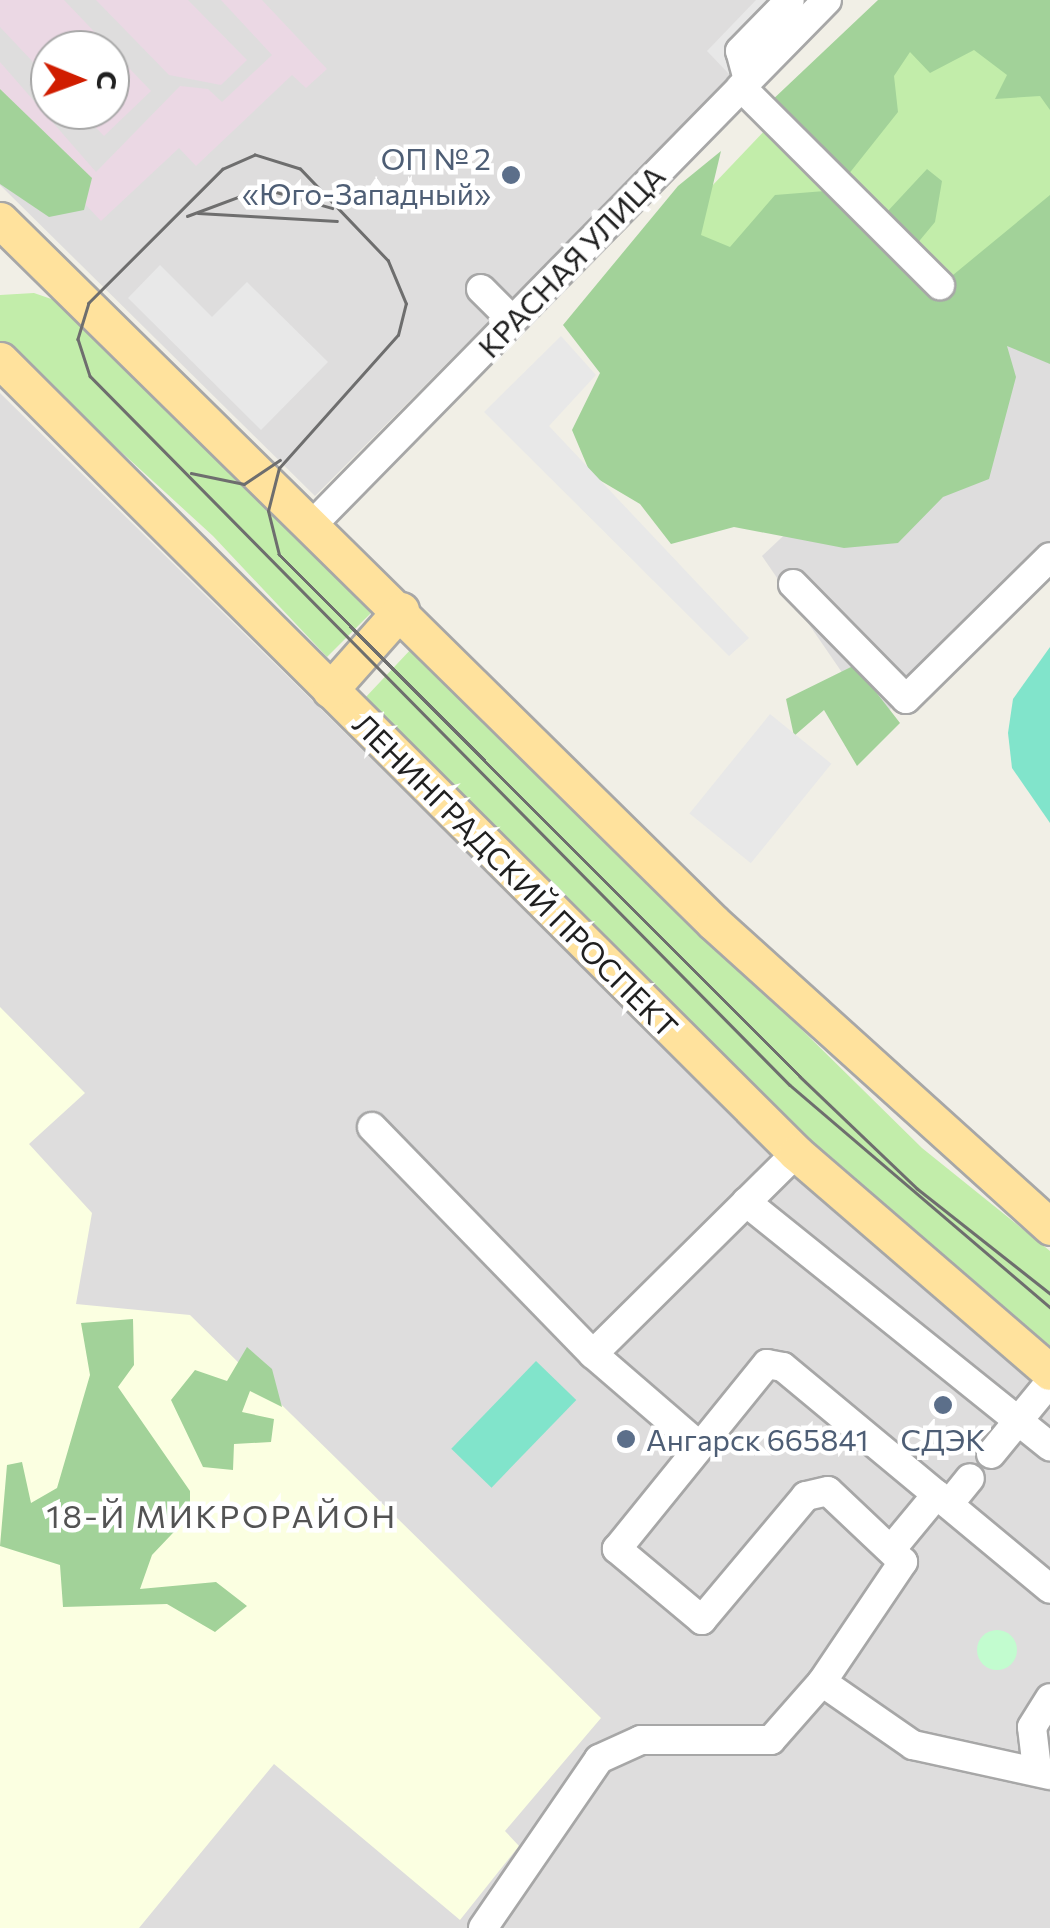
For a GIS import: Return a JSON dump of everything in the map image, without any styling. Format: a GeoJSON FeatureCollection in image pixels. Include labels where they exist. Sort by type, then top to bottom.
{"type":"FeatureCollection","features":[{"type":"Feature","properties":{"kind":"main road"},"geometry":{"type":"LineString","coordinates":[[2,227],[315,522],[713,922],[1050,1227]]}},
{"type":"Feature","properties":{"kind":"main road","name":"ЛЕНИНГРАДСКИЙ ПРОСПЕКТ"},"geometry":{"type":"LineString","coordinates":[[0,360],[796,1152],[1050,1372]]}},
{"type":"Feature","properties":{"kind":"main road"},"geometry":{"type":"LineString","coordinates":[[330,690],[402,610]]}},
{"type":"Feature","properties":{"kind":"street"},"geometry":{"type":"LineString","coordinates":[[790,0],[740,51],[745,84],[940,285]]}},
{"type":"Feature","properties":{"kind":"street","name":"КРАСНАЯ УЛИЦА"},"geometry":{"type":"LineString","coordinates":[[315,522],[827,0]]}},
{"type":"Feature","properties":{"kind":"street"},"geometry":{"type":"LineString","coordinates":[[480,289],[512,320]]}},
{"type":"Feature","properties":{"kind":"street"},"geometry":{"type":"LineString","coordinates":[[0,371],[30,390]]}},
{"type":"Feature","properties":{"kind":"street"},"geometry":{"type":"LineString","coordinates":[[793,584],[906,699],[1050,557]]}},
{"type":"Feature","properties":{"kind":"street"},"geometry":{"type":"LineString","coordinates":[[372,1127],[593,1354],[696,1443]]}},
{"type":"Feature","properties":{"kind":"street"},"geometry":{"type":"LineString","coordinates":[[593,1354],[796,1152]]}},
{"type":"Feature","properties":{"kind":"street"},"geometry":{"type":"LineString","coordinates":[[746,1202],[1050,1446]]}},
{"type":"Feature","properties":{"kind":"street"},"geometry":{"type":"LineString","coordinates":[[483,1928],[599,1759],[640,1740],[771,1740],[822,1682],[903,1572],[894,1546],[828,1491],[814,1490],[717,1613],[687,1616],[623,1563],[618,1543],[757,1370],[775,1363],[1050,1588]]}},
{"type":"Feature","properties":{"kind":"street"},"geometry":{"type":"LineString","coordinates":[[991,1454],[1050,1382]]}},
{"type":"Feature","properties":{"kind":"street"},"geometry":{"type":"LineString","coordinates":[[894,1546],[970,1478]]}},
{"type":"Feature","properties":{"kind":"street"},"geometry":{"type":"LineString","coordinates":[[822,1682],[913,1745],[1043,1772],[1032,1727],[1050,1698]]}},
{"type":"Feature","properties":{"kind":"shaded area"},"geometry":{"type":"Polygon","coordinates":[[[0,0],[808,0],[315,496],[0,185],[0,0]]]}},
{"type":"Feature","properties":{"kind":"shaded area"},"geometry":{"type":"Polygon","coordinates":[[[0,0],[64,0],[93,30],[30,30],[30,59],[0,27],[0,0]]]}},
{"type":"Feature","properties":{"kind":"shaded area"},"geometry":{"type":"Polygon","coordinates":[[[96,0],[188,0],[247,60],[221,85],[169,75],[130,35],[130,30],[125,30],[96,0]]]}},
{"type":"Feature","properties":{"kind":"shaded area"},"geometry":{"type":"Polygon","coordinates":[[[221,0],[262,0],[327,69],[306,88],[292,75],[196,166],[179,148],[101,221],[0,114],[0,62],[30,96],[30,130],[59,130],[96,172],[180,86],[208,89],[222,102],[272,55],[221,0]]]}},
{"type":"Feature","properties":{"kind":"shaded area"},"geometry":{"type":"Polygon","coordinates":[[[756,0],[803,0],[729,74],[707,51],[756,0]]]}},
{"type":"Feature","properties":{"kind":"shaded area"},"geometry":{"type":"Polygon","coordinates":[[[130,69],[151,91],[130,111],[130,69]]]}},
{"type":"Feature","properties":{"kind":"shaded area"},"geometry":{"type":"Polygon","coordinates":[[[160,265],[212,317],[247,282],[328,362],[261,430],[128,298],[160,265]]]}},
{"type":"Feature","properties":{"kind":"shaded area"},"geometry":{"type":"Polygon","coordinates":[[[1050,285],[1050,564],[876,722],[762,556],[1050,285]]]}},
{"type":"Feature","properties":{"kind":"shaded area"},"geometry":{"type":"Polygon","coordinates":[[[561,336],[596,375],[549,426],[749,638],[729,656],[484,412],[561,336]]]}},
{"type":"Feature","properties":{"kind":"shaded area","name":"18-Й МИКРОРАЙОН"},"geometry":{"type":"Polygon","coordinates":[[[0,393],[797,1178],[1050,1393],[1050,1928],[0,1928],[0,393]]]}},
{"type":"Feature","properties":{"kind":"shaded area"},"geometry":{"type":"Polygon","coordinates":[[[770,714],[831,764],[751,863],[689,813],[770,714]]]}},
{"type":"Feature","properties":{"kind":"shaded area"},"geometry":{"type":"Polygon","coordinates":[[[0,1007],[85,1093],[29,1144],[92,1213],[76,1304],[190,1315],[601,1718],[505,1831],[519,1846],[460,1920],[274,1764],[139,1928],[0,1928],[0,1007]]]}},
{"type":"Feature","properties":{"kind":"green space"},"geometry":{"type":"Polygon","coordinates":[[[878,0],[1050,0],[1050,110],[1040,96],[995,99],[1007,75],[974,50],[930,73],[910,52],[894,76],[898,112],[844,180],[768,104],[878,0]]]}},
{"type":"Feature","properties":{"kind":"green space"},"geometry":{"type":"Polygon","coordinates":[[[889,0],[1050,0],[1050,271],[767,533],[573,332],[889,0]]]}},
{"type":"Feature","properties":{"kind":"green space"},"geometry":{"type":"Polygon","coordinates":[[[0,89],[30,118],[30,130],[42,130],[92,178],[84,210],[49,217],[0,184],[0,89]]]}},
{"type":"Feature","properties":{"kind":"green space"},"geometry":{"type":"Polygon","coordinates":[[[721,151],[701,235],[730,247],[775,195],[850,189],[887,212],[927,169],[942,181],[935,222],[911,251],[947,280],[1050,195],[1050,364],[1007,346],[1016,377],[989,479],[943,497],[898,543],[844,548],[734,527],[671,544],[640,504],[591,475],[572,430],[600,373],[563,325],[678,186],[721,151]]]}},
{"type":"Feature","properties":{"kind":"green space"},"geometry":{"type":"Polygon","coordinates":[[[34,293],[60,302],[380,604],[327,657],[213,536],[0,341],[0,295],[34,293]]]}},
{"type":"Feature","properties":{"kind":"green space"},"geometry":{"type":"Polygon","coordinates":[[[413,647],[922,1148],[1050,1251],[1050,1346],[871,1199],[364,699],[413,647]]]}},
{"type":"Feature","properties":{"kind":"green space"},"geometry":{"type":"Polygon","coordinates":[[[1050,647],[1050,823],[1012,768],[1008,733],[1013,699],[1050,647]]]}},
{"type":"Feature","properties":{"kind":"green space"},"geometry":{"type":"Polygon","coordinates":[[[855,665],[900,723],[857,766],[824,710],[794,736],[786,699],[855,665]]]}},
{"type":"Feature","properties":{"kind":"green space"},"geometry":{"type":"Polygon","coordinates":[[[133,1319],[134,1365],[118,1387],[190,1491],[190,1515],[152,1555],[140,1589],[216,1582],[247,1606],[215,1632],[167,1604],[63,1607],[60,1565],[0,1546],[7,1465],[22,1462],[31,1503],[57,1488],[90,1375],[81,1323],[133,1319]]]}},
{"type":"Feature","properties":{"kind":"green space"},"geometry":{"type":"Polygon","coordinates":[[[247,1347],[272,1369],[282,1407],[250,1391],[242,1412],[274,1419],[271,1442],[234,1444],[233,1470],[203,1467],[171,1400],[195,1370],[227,1381],[247,1347]]]}},
{"type":"Feature","properties":{"kind":"green space"},"geometry":{"type":"Polygon","coordinates":[[[536,1361],[576,1400],[492,1488],[451,1449],[536,1361]]]}},
{"type":"Feature","properties":{"kind":"green space"},"geometry":{"type":"Polygon","coordinates":[[[997,1630],[1011,1636],[1017,1650],[1011,1664],[997,1670],[983,1664],[977,1650],[983,1636],[997,1630]]]}},
{"type":"Feature","properties":{"kind":"tram line"},"geometry":{"type":"LineString","coordinates":[[1050,1294],[917,1189],[800,1077],[279,555],[268,511],[279,468],[398,335],[406,304],[388,261],[300,169],[255,155],[223,169],[89,303],[78,339],[90,376],[790,1085],[1050,1307]]}},
{"type":"Feature","properties":{"kind":"tram line"},"geometry":{"type":"LineString","coordinates":[[187,216],[262,188],[332,208]]}},
{"type":"Feature","properties":{"kind":"tram line"},"geometry":{"type":"LineString","coordinates":[[198,213],[337,221]]}},
{"type":"Feature","properties":{"kind":"tram line"},"geometry":{"type":"LineString","coordinates":[[191,473],[244,484],[280,460]]}},
{"type":"Feature","properties":{"kind":"place","name":"ОП № 2 «Юго-Западный»"},"geometry":{"type":"Point","coordinates":[511,175]}},
{"type":"Feature","properties":{"kind":"place","name":"СДЭК"},"geometry":{"type":"Point","coordinates":[943,1405]}},
{"type":"Feature","properties":{"kind":"place","name":"Ангарск 665841"},"geometry":{"type":"Point","coordinates":[626,1439]}},
{"type":"Feature","properties":{"kind":"district","name":"18-Й МИКРОРАЙОН"},"geometry":{"type":"Point","coordinates":[222,1515]}}]}
